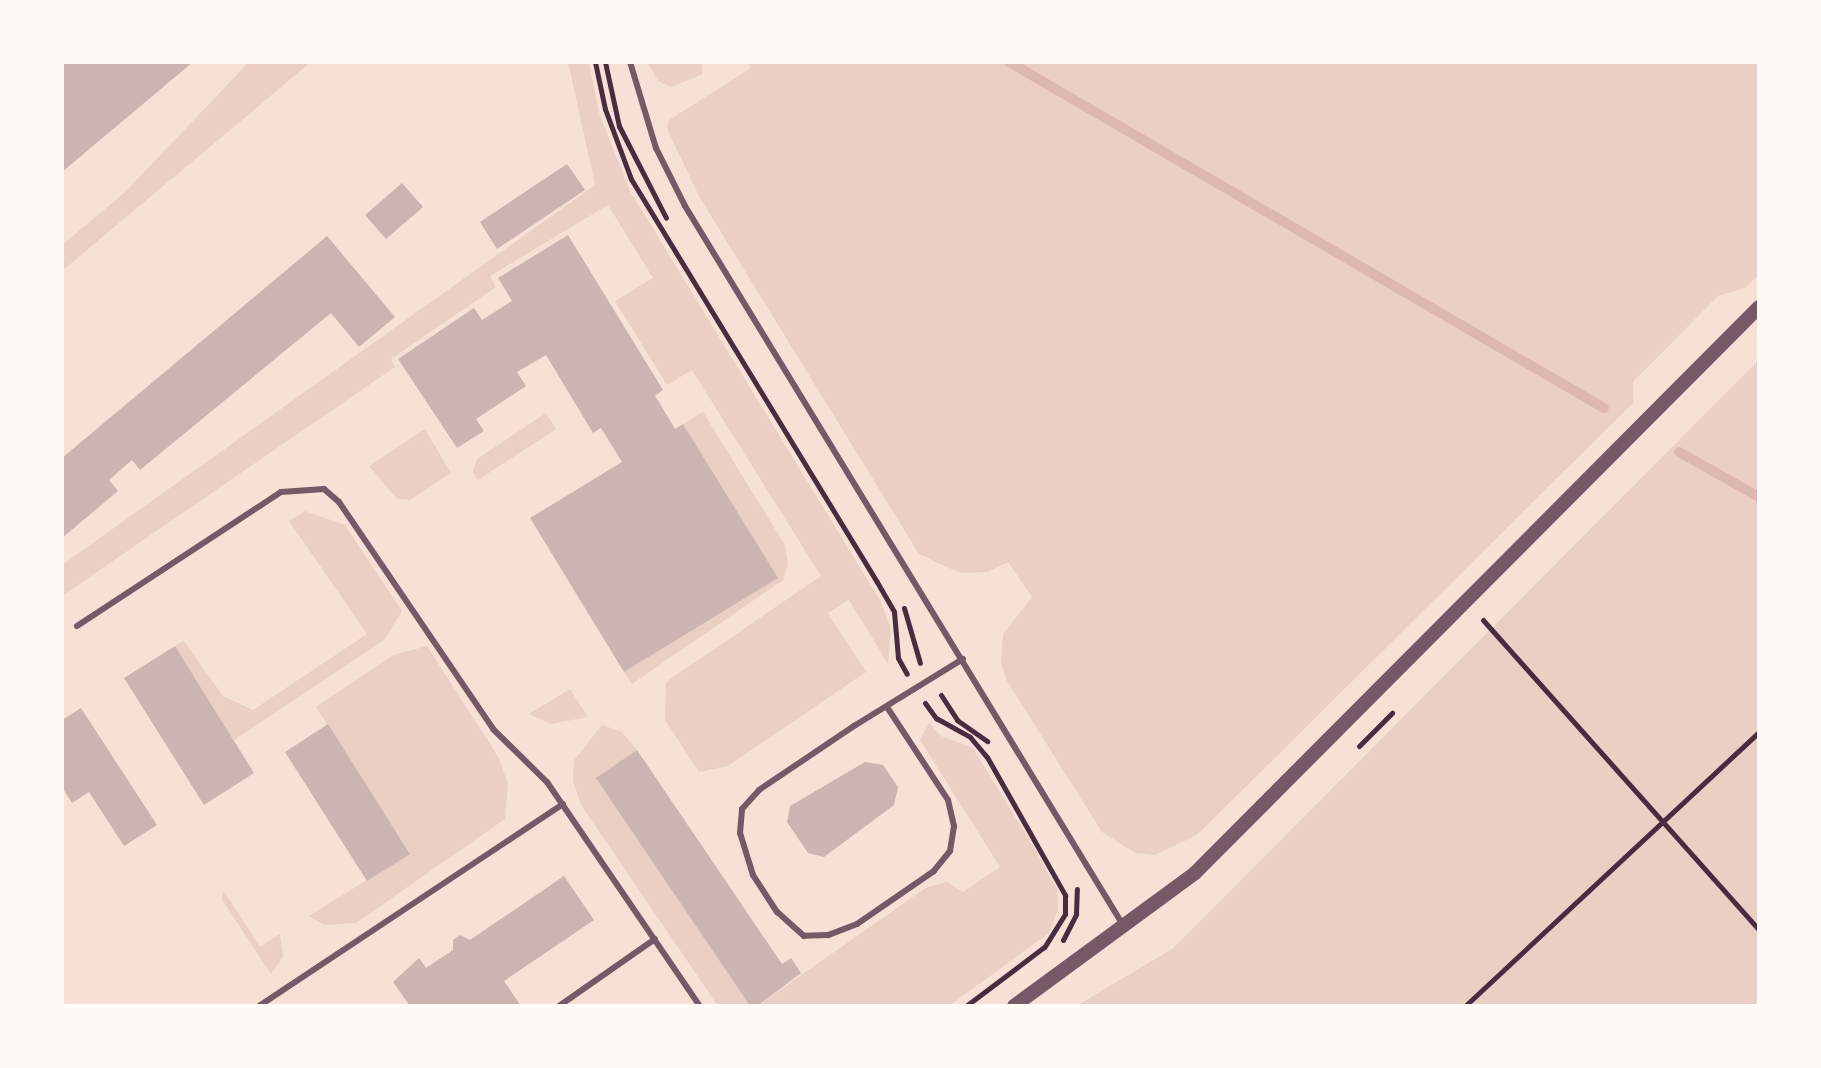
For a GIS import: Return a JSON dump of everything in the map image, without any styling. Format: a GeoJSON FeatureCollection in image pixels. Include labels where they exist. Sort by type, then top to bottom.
{"type":"FeatureCollection","features":[{"type":"Feature","properties":{"kind":"street"},"geometry":{"type":"LineString","coordinates":[[1014,1006],[1195,873],[1759,307]]}},
{"type":"Feature","properties":{"kind":"lane"},"geometry":{"type":"LineString","coordinates":[[630,62],[656,148],[685,206],[1124,928]]}},
{"type":"Feature","properties":{"kind":"lane"},"geometry":{"type":"LineString","coordinates":[[77,626],[281,492],[324,489],[339,502],[493,729],[563,804],[700,1006]]}},
{"type":"Feature","properties":{"kind":"lane"},"geometry":{"type":"LineString","coordinates":[[887,707],[948,800],[954,826],[950,851],[934,871],[857,924],[828,935],[804,936],[777,912],[753,875],[740,833],[742,809],[759,790],[887,707],[963,659]]}},
{"type":"Feature","properties":{"kind":"lane"},"geometry":{"type":"LineString","coordinates":[[259,1006],[563,804]]}},
{"type":"Feature","properties":{"kind":"lane"},"geometry":{"type":"LineString","coordinates":[[559,1006],[655,939]]}},
{"type":"Feature","properties":{"kind":"path"},"geometry":{"type":"LineString","coordinates":[[595,62],[605,109],[631,179],[894,612],[898,658],[936,718],[970,737],[987,757],[1065,895],[1065,914],[1044,947],[966,1006]]}},
{"type":"Feature","properties":{"kind":"path"},"geometry":{"type":"LineString","coordinates":[[1483,620],[1759,930]]}},
{"type":"Feature","properties":{"kind":"path"},"geometry":{"type":"LineString","coordinates":[[957,720],[992,747]]}},
{"type":"Feature","properties":{"kind":"path"},"geometry":{"type":"LineString","coordinates":[[1465,1006],[1759,732]]}},
{"type":"Feature","properties":{"kind":"path"},"geometry":{"type":"LineString","coordinates":[[1043,961],[1071,927],[1076,884]]}},
{"type":"Feature","properties":{"kind":"shaded area"},"geometry":{"type":"Polygon","coordinates":[[[249,62],[311,62],[62,271],[62,245],[125,192],[249,62]]]}},
{"type":"Feature","properties":{"kind":"shaded area"},"geometry":{"type":"Polygon","coordinates":[[[568,62],[589,62],[599,113],[630,191],[881,602],[891,629],[888,664],[849,600],[828,613],[866,672],[728,766],[699,772],[665,720],[666,682],[821,576],[692,370],[667,385],[615,301],[653,278],[608,205],[490,276],[496,287],[391,359],[395,367],[62,596],[62,565],[595,185],[568,62]]]}},
{"type":"Feature","properties":{"kind":"shaded area"},"geometry":{"type":"Polygon","coordinates":[[[647,62],[702,62],[703,74],[671,87],[658,81],[647,62]]]}},
{"type":"Feature","properties":{"kind":"shaded area"},"geometry":{"type":"Polygon","coordinates":[[[747,62],[1759,62],[1759,274],[1745,288],[1718,296],[1633,382],[1633,403],[1197,835],[1155,855],[1135,853],[1102,832],[1007,681],[1001,663],[1003,634],[1032,597],[1008,562],[987,572],[960,573],[919,554],[700,198],[667,129],[669,120],[751,68],[747,62]]]}},
{"type":"Feature","properties":{"kind":"shaded area"},"geometry":{"type":"Polygon","coordinates":[[[1759,360],[1759,1006],[1076,1006],[1172,949],[1759,360]]]}},
{"type":"Feature","properties":{"kind":"shaded area"},"geometry":{"type":"Polygon","coordinates":[[[703,412],[785,545],[788,565],[783,580],[632,684],[624,672],[777,578],[683,424],[703,412]]]}},
{"type":"Feature","properties":{"kind":"shaded area"},"geometry":{"type":"Polygon","coordinates":[[[546,413],[556,429],[478,480],[473,472],[477,459],[546,413]]]}},
{"type":"Feature","properties":{"kind":"shaded area"},"geometry":{"type":"Polygon","coordinates":[[[425,429],[451,473],[410,500],[397,499],[369,466],[425,429]]]}},
{"type":"Feature","properties":{"kind":"shaded area"},"geometry":{"type":"Polygon","coordinates":[[[305,511],[345,525],[402,611],[384,640],[234,740],[175,646],[184,641],[223,696],[253,710],[367,634],[289,521],[305,511]]]}},
{"type":"Feature","properties":{"kind":"shaded area"},"geometry":{"type":"Polygon","coordinates":[[[427,646],[499,758],[508,784],[505,819],[356,923],[325,925],[309,916],[410,853],[316,707],[393,655],[427,646]]]}},
{"type":"Feature","properties":{"kind":"shaded area"},"geometry":{"type":"Polygon","coordinates":[[[570,689],[588,717],[551,724],[529,714],[570,689]]]}},
{"type":"Feature","properties":{"kind":"shaded area"},"geometry":{"type":"Polygon","coordinates":[[[929,723],[941,736],[973,748],[1033,846],[1057,889],[1058,910],[1049,933],[949,1006],[757,1006],[927,887],[947,882],[963,892],[1000,867],[920,740],[929,723]]]}},
{"type":"Feature","properties":{"kind":"shaded area"},"geometry":{"type":"Polygon","coordinates":[[[602,725],[622,732],[637,750],[597,778],[750,1006],[718,1006],[581,805],[573,781],[574,760],[602,725]]]}},
{"type":"Feature","properties":{"kind":"shaded area"},"geometry":{"type":"Polygon","coordinates":[[[224,891],[260,947],[280,934],[283,957],[271,974],[221,898],[224,891]]]}},
{"type":"Feature","properties":{"kind":"building"},"geometry":{"type":"Polygon","coordinates":[[[62,62],[193,62],[62,172],[62,62]]]}},
{"type":"Feature","properties":{"kind":"building"},"geometry":{"type":"Polygon","coordinates":[[[567,164],[585,190],[497,249],[480,222],[567,164]]]}},
{"type":"Feature","properties":{"kind":"building"},"geometry":{"type":"Polygon","coordinates":[[[402,183],[423,207],[386,239],[365,215],[402,183]]]}},
{"type":"Feature","properties":{"kind":"building"},"geometry":{"type":"Polygon","coordinates":[[[568,235],[663,390],[655,396],[675,429],[683,424],[778,578],[624,672],[530,518],[622,462],[601,428],[593,433],[546,355],[517,372],[526,386],[476,419],[484,431],[457,448],[398,359],[474,308],[482,320],[512,301],[498,278],[568,235]]]}},
{"type":"Feature","properties":{"kind":"building"},"geometry":{"type":"Polygon","coordinates":[[[327,236],[395,317],[359,347],[331,313],[140,470],[132,460],[109,480],[118,491],[62,538],[62,458],[327,236]]]}},
{"type":"Feature","properties":{"kind":"building"},"geometry":{"type":"Polygon","coordinates":[[[175,646],[254,773],[204,805],[124,678],[175,646]]]}},
{"type":"Feature","properties":{"kind":"building"},"geometry":{"type":"Polygon","coordinates":[[[81,708],[157,825],[124,846],[89,792],[72,803],[62,787],[62,720],[81,708]]]}},
{"type":"Feature","properties":{"kind":"building"},"geometry":{"type":"Polygon","coordinates":[[[328,724],[410,854],[367,881],[285,752],[328,724]]]}},
{"type":"Feature","properties":{"kind":"building"},"geometry":{"type":"Polygon","coordinates":[[[637,750],[782,964],[791,958],[801,973],[757,1006],[750,1006],[596,778],[637,750]]]}},
{"type":"Feature","properties":{"kind":"building"},"geometry":{"type":"Polygon","coordinates":[[[865,762],[883,765],[898,787],[894,805],[824,857],[808,853],[787,822],[790,806],[865,762]]]}},
{"type":"Feature","properties":{"kind":"building"},"geometry":{"type":"Polygon","coordinates":[[[564,876],[594,920],[504,981],[521,1006],[410,1006],[393,982],[419,958],[426,968],[453,950],[453,940],[460,935],[470,940],[564,876]]]}},
{"type":"Feature","properties":{"kind":"waterway"},"geometry":{"type":"LineString","coordinates":[[1009,62],[1604,408]]}},
{"type":"Feature","properties":{"kind":"waterway"},"geometry":{"type":"LineString","coordinates":[[1679,452],[1759,497]]}}]}
